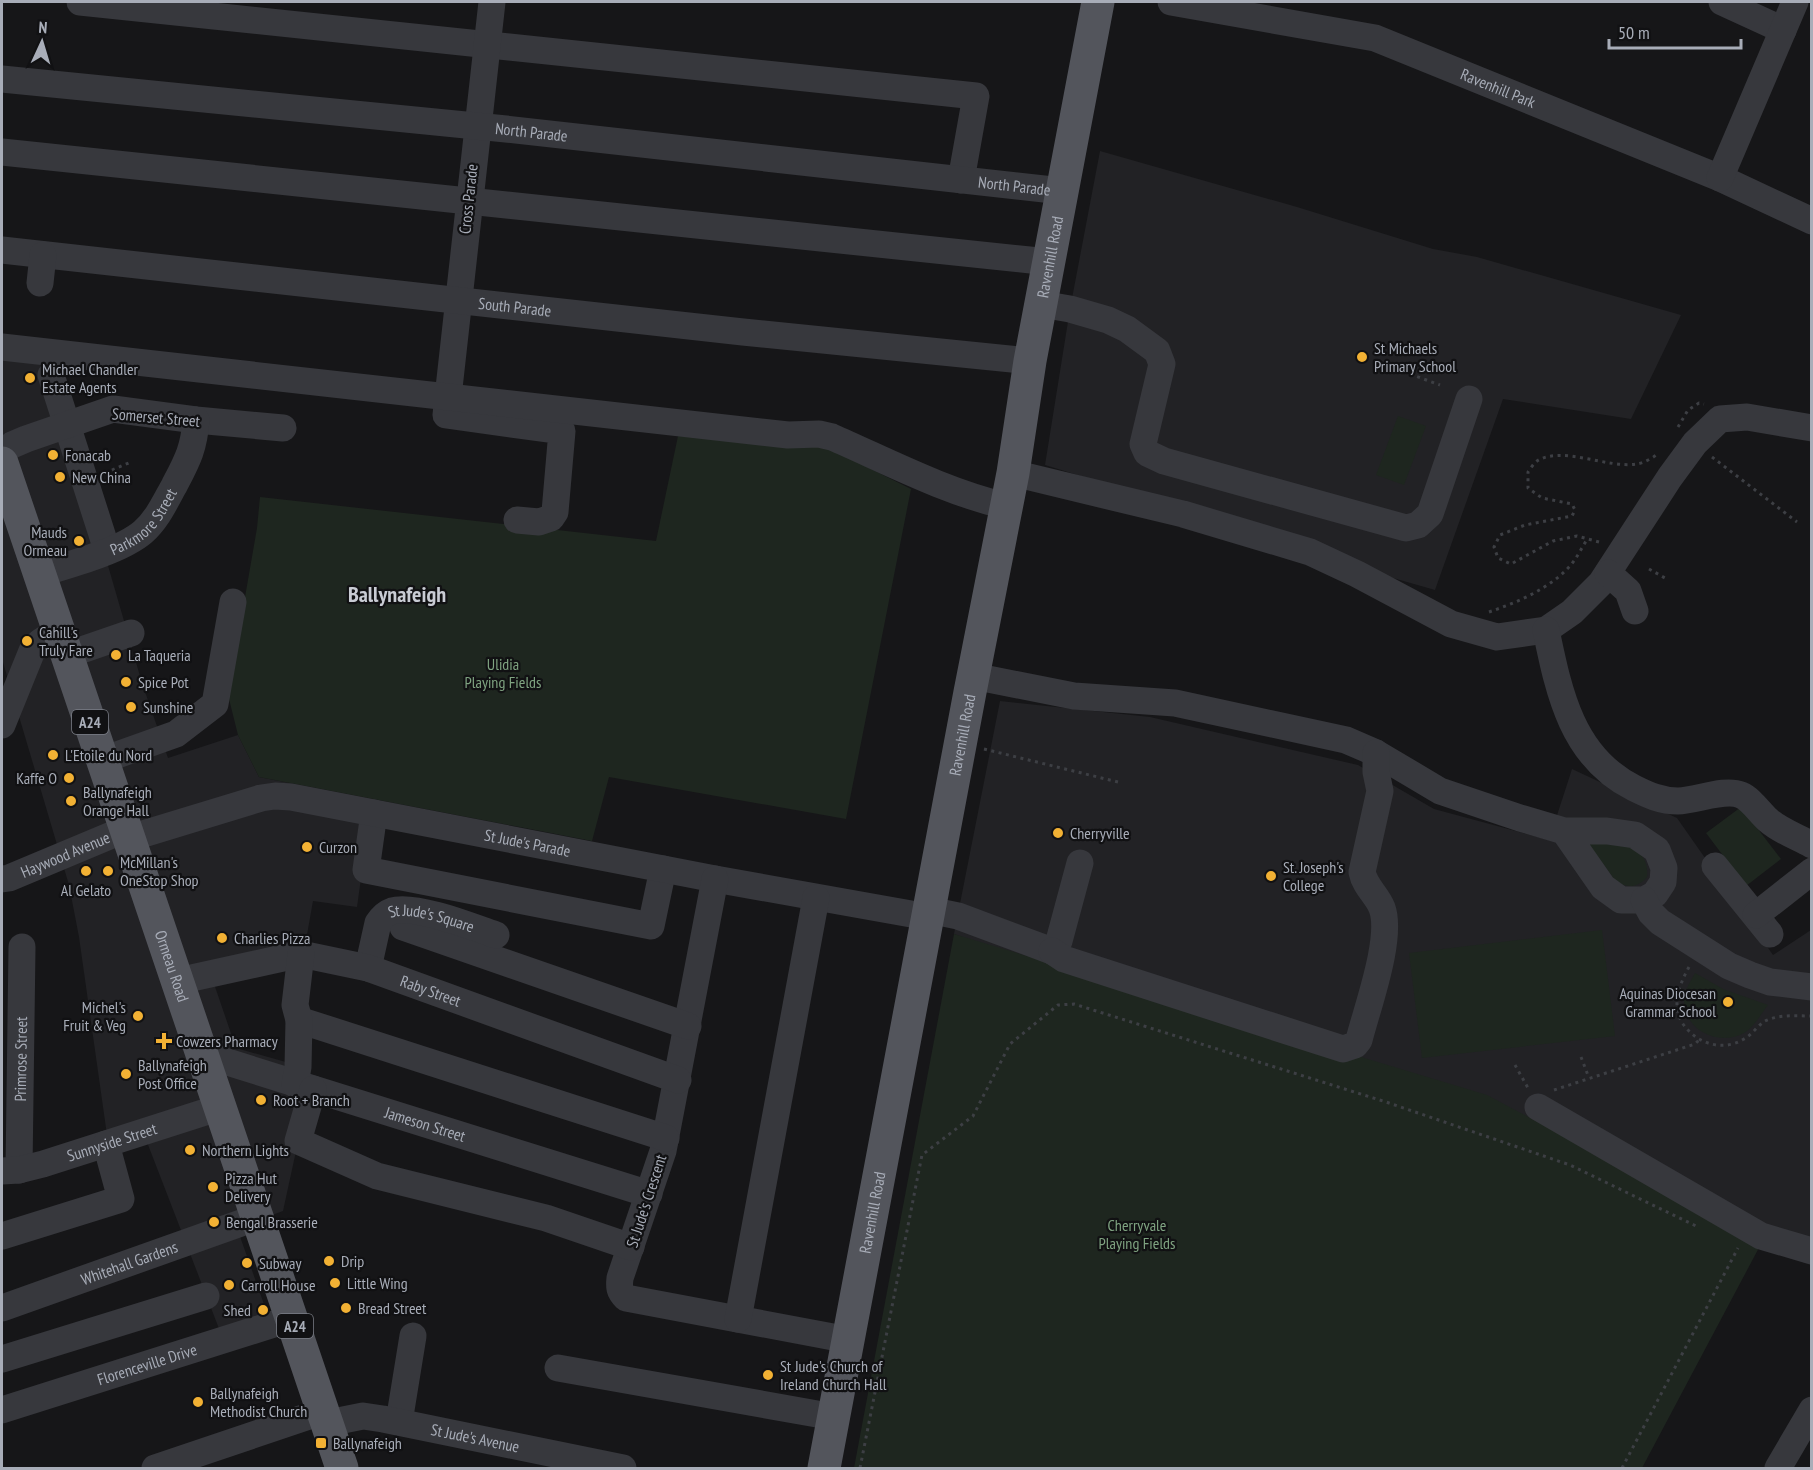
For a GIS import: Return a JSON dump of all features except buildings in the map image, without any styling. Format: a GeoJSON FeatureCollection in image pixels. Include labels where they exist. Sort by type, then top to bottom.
{"type":"FeatureCollection","features":[{"type":"Feature","properties":{"kind":"main road","name":"Ravenhill Road"},"geometry":{"type":"LineString","coordinates":[[824,1468],[1013,473],[1030,361],[1098,2]]}},
{"type":"Feature","properties":{"kind":"main road","name":"Ormeau Road"},"geometry":{"type":"LineString","coordinates":[[2,463],[342,1468]]}},
{"type":"Feature","properties":{"kind":"street"},"geometry":{"type":"LineString","coordinates":[[80,2],[976,96],[961,180]]}},
{"type":"Feature","properties":{"kind":"street","name":"Cross Parade"},"geometry":{"type":"LineString","coordinates":[[448,396],[492,2]]}},
{"type":"Feature","properties":{"kind":"street","name":"Ravenhill Park"},"geometry":{"type":"LineString","coordinates":[[1171,2],[1375,38],[1720,178],[1812,221]]}},
{"type":"Feature","properties":{"kind":"street"},"geometry":{"type":"LineString","coordinates":[[1722,2],[1783,30]]}},
{"type":"Feature","properties":{"kind":"street"},"geometry":{"type":"LineString","coordinates":[[1720,178],[1795,2]]}},
{"type":"Feature","properties":{"kind":"street","name":"North Parade"},"geometry":{"type":"LineString","coordinates":[[2,79],[477,126],[1062,191]]}},
{"type":"Feature","properties":{"kind":"street"},"geometry":{"type":"LineString","coordinates":[[2,152],[1049,262]]}},
{"type":"Feature","properties":{"kind":"street","name":"South Parade"},"geometry":{"type":"LineString","coordinates":[[2,250],[743,332],[1030,361]]}},
{"type":"Feature","properties":{"kind":"street"},"geometry":{"type":"LineString","coordinates":[[40,283],[43,255]]}},
{"type":"Feature","properties":{"kind":"street"},"geometry":{"type":"LineString","coordinates":[[1041,304],[1070,309],[1108,320],[1127,329],[1157,351],[1162,364],[1143,444],[1147,453],[1164,461],[1406,528],[1418,525],[1430,514],[1461,395]]}},
{"type":"Feature","properties":{"kind":"street"},"geometry":{"type":"LineString","coordinates":[[2,347],[776,434],[832,436],[906,471],[989,502],[1006,506]]}},
{"type":"Feature","properties":{"kind":"street"},"geometry":{"type":"LineString","coordinates":[[51,375],[107,550]]}},
{"type":"Feature","properties":{"kind":"street"},"geometry":{"type":"LineString","coordinates":[[448,396],[446,416],[562,431],[555,512],[551,518],[539,522],[517,520]]}},
{"type":"Feature","properties":{"kind":"street","name":"Somerset Street"},"geometry":{"type":"LineString","coordinates":[[2,452],[12,444],[113,409],[283,428]]}},
{"type":"Feature","properties":{"kind":"street"},"geometry":{"type":"LineString","coordinates":[[1013,473],[1183,514],[1310,552],[1451,624],[1497,637],[1546,630],[1572,612],[1601,583],[1670,477],[1685,438],[1720,419],[1747,417],[1812,428]]}},
{"type":"Feature","properties":{"kind":"street","name":"Parkmore Street"},"geometry":{"type":"LineString","coordinates":[[39,574],[128,542],[155,520],[190,457],[196,420]]}},
{"type":"Feature","properties":{"kind":"street"},"geometry":{"type":"LineString","coordinates":[[1608,573],[1628,591],[1635,611]]}},
{"type":"Feature","properties":{"kind":"street"},"geometry":{"type":"LineString","coordinates":[[103,759],[176,734],[215,704],[233,602]]}},
{"type":"Feature","properties":{"kind":"street"},"geometry":{"type":"LineString","coordinates":[[1546,630],[1555,674],[1572,724],[1595,760],[1616,777],[1655,799],[1678,801],[1728,793],[1742,795],[1769,822],[1812,845]]}},
{"type":"Feature","properties":{"kind":"street"},"geometry":{"type":"LineString","coordinates":[[2,725],[32,651],[46,637],[63,645],[131,633]]}},
{"type":"Feature","properties":{"kind":"street"},"geometry":{"type":"LineString","coordinates":[[973,676],[1074,696],[1175,703],[1346,740],[1376,753],[1440,791],[1564,831],[1607,831],[1635,835],[1658,850],[1664,868],[1664,882],[1655,894],[1644,900],[1621,900],[1603,887],[1564,831]]}},
{"type":"Feature","properties":{"kind":"street","name":"St Jude's Parade"},"geometry":{"type":"LineString","coordinates":[[128,834],[275,796],[291,797],[816,898],[958,916],[1052,951],[1064,958],[1342,1049],[1355,1045],[1359,1040],[1384,943],[1385,924],[1382,907],[1364,883],[1362,872],[1380,790],[1376,772],[1376,753]]}},
{"type":"Feature","properties":{"kind":"street"},"geometry":{"type":"LineString","coordinates":[[374,813],[366,870],[651,926],[663,869]]}},
{"type":"Feature","properties":{"kind":"street","name":"Haywood Avenue"},"geometry":{"type":"LineString","coordinates":[[2,879],[128,834]]}},
{"type":"Feature","properties":{"kind":"street"},"geometry":{"type":"LineString","coordinates":[[1052,951],[1059,941],[1080,863]]}},
{"type":"Feature","properties":{"kind":"street"},"geometry":{"type":"LineString","coordinates":[[1715,866],[1763,925],[1812,871]]}},
{"type":"Feature","properties":{"kind":"street","name":"St Jude's Crescent"},"geometry":{"type":"LineString","coordinates":[[715,879],[666,1138],[619,1287],[626,1298],[849,1340]]}},
{"type":"Feature","properties":{"kind":"street"},"geometry":{"type":"LineString","coordinates":[[738,1319],[816,898]]}},
{"type":"Feature","properties":{"kind":"street"},"geometry":{"type":"LineString","coordinates":[[1644,900],[1660,922],[1729,966],[1770,982],[1812,987]]}},
{"type":"Feature","properties":{"kind":"street","name":"St Jude's Square"},"geometry":{"type":"LineString","coordinates":[[368,968],[378,923],[382,917],[394,911],[406,910],[455,921],[493,943],[506,910]]}},
{"type":"Feature","properties":{"kind":"street"},"geometry":{"type":"LineString","coordinates":[[403,927],[688,1026]]}},
{"type":"Feature","properties":{"kind":"street","name":"Primrose Street"},"geometry":{"type":"LineString","coordinates":[[10,1171],[11,1010],[22,947]]}},
{"type":"Feature","properties":{"kind":"street"},"geometry":{"type":"LineString","coordinates":[[301,954],[295,1005],[299,1020],[298,1067],[304,1086],[298,1142],[377,1176],[546,1218],[631,1247]]}},
{"type":"Feature","properties":{"kind":"street","name":"Raby Street"},"geometry":{"type":"LineString","coordinates":[[178,981],[301,954],[368,968],[678,1080]]}},
{"type":"Feature","properties":{"kind":"street"},"geometry":{"type":"LineString","coordinates":[[299,1020],[666,1138]]}},
{"type":"Feature","properties":{"kind":"street","name":"Jameson Street"},"geometry":{"type":"LineString","coordinates":[[202,1054],[649,1194]]}},
{"type":"Feature","properties":{"kind":"street","name":"Sunnyside Street"},"geometry":{"type":"LineString","coordinates":[[10,1171],[106,1144],[221,1107]]}},
{"type":"Feature","properties":{"kind":"street"},"geometry":{"type":"LineString","coordinates":[[1538,1107],[1761,1236],[1812,1251]]}},
{"type":"Feature","properties":{"kind":"street"},"geometry":{"type":"LineString","coordinates":[[2,1236],[121,1199],[106,1144]]}},
{"type":"Feature","properties":{"kind":"street","name":"Whitehall Gardens"},"geometry":{"type":"LineString","coordinates":[[2,1308],[258,1217]]}},
{"type":"Feature","properties":{"kind":"street"},"geometry":{"type":"LineString","coordinates":[[2,1359],[206,1296]]}},
{"type":"Feature","properties":{"kind":"street","name":"Florenceville Drive"},"geometry":{"type":"LineString","coordinates":[[2,1410],[293,1318]]}},
{"type":"Feature","properties":{"kind":"street"},"geometry":{"type":"LineString","coordinates":[[399,1422],[413,1336]]}},
{"type":"Feature","properties":{"kind":"street"},"geometry":{"type":"LineString","coordinates":[[558,1368],[834,1417]]}},
{"type":"Feature","properties":{"kind":"street"},"geometry":{"type":"LineString","coordinates":[[1778,1468],[1812,1410]]}},
{"type":"Feature","properties":{"kind":"street","name":"St Jude's Avenue"},"geometry":{"type":"LineString","coordinates":[[155,1468],[326,1417],[363,1416],[623,1468]]}},
{"type":"Feature","properties":{"kind":"path"},"geometry":{"type":"LineString","coordinates":[[1396,369],[1461,395]]}},
{"type":"Feature","properties":{"kind":"path"},"geometry":{"type":"LineString","coordinates":[[1720,419],[1712,407],[1699,403],[1688,410],[1685,438],[1797,522]]}},
{"type":"Feature","properties":{"kind":"path"},"geometry":{"type":"LineString","coordinates":[[1599,542],[1577,536],[1553,541],[1511,564],[1498,558],[1494,547],[1500,535],[1525,525],[1572,516],[1575,510],[1572,504],[1542,498],[1528,488],[1528,472],[1537,461],[1556,456],[1582,457],[1614,464],[1638,464],[1658,455],[1664,447]]}},
{"type":"Feature","properties":{"kind":"path"},"geometry":{"type":"LineString","coordinates":[[84,480],[131,462]]}},
{"type":"Feature","properties":{"kind":"path"},"geometry":{"type":"LineString","coordinates":[[1479,612],[1489,612],[1551,583],[1571,565],[1588,538]]}},
{"type":"Feature","properties":{"kind":"path"},"geometry":{"type":"LineString","coordinates":[[1649,569],[1665,578]]}},
{"type":"Feature","properties":{"kind":"path"},"geometry":{"type":"LineString","coordinates":[[979,748],[1122,783]]}},
{"type":"Feature","properties":{"kind":"path"},"geometry":{"type":"LineString","coordinates":[[1700,947],[1681,981],[1676,999],[1681,1021],[1691,1035],[1705,1044],[1726,1046],[1744,1040],[1762,1022],[1779,1016],[1812,1016]]}},
{"type":"Feature","properties":{"kind":"path"},"geometry":{"type":"LineString","coordinates":[[861,1468],[922,1155],[973,1116],[1010,1044],[1058,1005],[1074,1004],[1386,1102],[1559,1162],[1697,1226]]}},
{"type":"Feature","properties":{"kind":"path"},"geometry":{"type":"LineString","coordinates":[[1515,1065],[1538,1107],[1550,1091],[1695,1044],[1699,1040]]}},
{"type":"Feature","properties":{"kind":"path"},"geometry":{"type":"LineString","coordinates":[[1581,1057],[1589,1078]]}},
{"type":"Feature","properties":{"kind":"path"},"geometry":{"type":"LineString","coordinates":[[1622,1468],[1739,1247]]}},
{"type":"Feature","properties":{"kind":"shaded area","name":"St Michaels Primary School"},"geometry":{"type":"Polygon","coordinates":[[[1100,151],[1297,207],[1433,249],[1477,257],[1681,315],[1631,419],[1503,399],[1435,590],[1386,576],[1319,549],[1045,465],[1070,309],[1100,151]]]}},
{"type":"Feature","properties":{"kind":"shaded area"},"geometry":{"type":"Polygon","coordinates":[[[2,350],[47,355],[142,683],[168,758],[238,735],[259,777],[372,799],[357,907],[313,901],[305,946],[210,972],[236,1048],[300,1066],[298,1142],[283,1211],[237,1228],[271,1324],[223,1339],[140,1124],[107,1135],[79,937],[69,885],[2,659],[2,350]]]}},
{"type":"Feature","properties":{"kind":"shaded area","name":"St. Joseph's College"},"geometry":{"type":"Polygon","coordinates":[[[1000,701],[1150,717],[1358,765],[1434,809],[1549,840],[1572,769],[1677,818],[1773,955],[1811,930],[1811,1255],[954,934],[1000,701]]]}},
{"type":"Feature","properties":{"kind":"green space"},"geometry":{"type":"Polygon","coordinates":[[[1398,416],[1426,426],[1404,485],[1376,475],[1398,416]]]}},
{"type":"Feature","properties":{"kind":"green space","name":"Ulidia Playing Fields"},"geometry":{"type":"Polygon","coordinates":[[[678,436],[827,447],[911,489],[846,819],[609,777],[592,841],[259,777],[238,735],[228,695],[257,528],[260,497],[656,541],[678,436]]]}},
{"type":"Feature","properties":{"kind":"green space"},"geometry":{"type":"Polygon","coordinates":[[[1741,807],[1781,859],[1746,886],[1706,833],[1741,807]]]}},
{"type":"Feature","properties":{"kind":"green space"},"geometry":{"type":"Polygon","coordinates":[[[1583,837],[1616,842],[1635,850],[1642,856],[1646,865],[1647,877],[1632,886],[1619,883],[1583,837]]]}},
{"type":"Feature","properties":{"kind":"green space"},"geometry":{"type":"Polygon","coordinates":[[[1602,930],[1615,1036],[1422,1058],[1409,953],[1602,930]]]}},
{"type":"Feature","properties":{"kind":"green space","name":"Cherryvale Playing Fields"},"geometry":{"type":"Polygon","coordinates":[[[954,934],[1487,1095],[1762,1242],[1642,1468],[854,1468],[954,934]]]}},
{"type":"Feature","properties":{"kind":"green space"},"geometry":{"type":"Polygon","coordinates":[[[1695,973],[1723,989],[1768,1005],[1744,1033],[1734,1037],[1713,1037],[1696,1027],[1685,1010],[1685,995],[1695,973]]]}},
{"type":"Feature","properties":{"kind":"place","name":"St Michaels Primary School"},"geometry":{"type":"Point","coordinates":[1362,357]}},
{"type":"Feature","properties":{"kind":"place","name":"Michael Chandler Estate Agents"},"geometry":{"type":"Point","coordinates":[30,378]}},
{"type":"Feature","properties":{"kind":"place","name":"Fonacab"},"geometry":{"type":"Point","coordinates":[53,455]}},
{"type":"Feature","properties":{"kind":"place","name":"New China"},"geometry":{"type":"Point","coordinates":[60,477]}},
{"type":"Feature","properties":{"kind":"place","name":"Mauds Ormeau"},"geometry":{"type":"Point","coordinates":[79,541]}},
{"type":"Feature","properties":{"kind":"place","name":"Cahill's Truly Fare"},"geometry":{"type":"Point","coordinates":[27,641]}},
{"type":"Feature","properties":{"kind":"place","name":"La Taqueria"},"geometry":{"type":"Point","coordinates":[116,655]}},
{"type":"Feature","properties":{"kind":"place","name":"Spice Pot"},"geometry":{"type":"Point","coordinates":[126,682]}},
{"type":"Feature","properties":{"kind":"place","name":"Sunshine"},"geometry":{"type":"Point","coordinates":[131,707]}},
{"type":"Feature","properties":{"kind":"place","name":"L'Etoile du Nord"},"geometry":{"type":"Point","coordinates":[53,755]}},
{"type":"Feature","properties":{"kind":"place","name":"Kaffe O"},"geometry":{"type":"Point","coordinates":[69,778]}},
{"type":"Feature","properties":{"kind":"place","name":"Ballynafeigh Orange Hall"},"geometry":{"type":"Point","coordinates":[71,801]}},
{"type":"Feature","properties":{"kind":"place","name":"Cherryville"},"geometry":{"type":"Point","coordinates":[1058,833]}},
{"type":"Feature","properties":{"kind":"place","name":"Curzon"},"geometry":{"type":"Point","coordinates":[307,847]}},
{"type":"Feature","properties":{"kind":"place","name":"Al Gelato"},"geometry":{"type":"Point","coordinates":[86,871]}},
{"type":"Feature","properties":{"kind":"place","name":"McMillan's OneStop Shop"},"geometry":{"type":"Point","coordinates":[108,871]}},
{"type":"Feature","properties":{"kind":"place","name":"St. Joseph's College"},"geometry":{"type":"Point","coordinates":[1271,876]}},
{"type":"Feature","properties":{"kind":"place","name":"Charlies Pizza"},"geometry":{"type":"Point","coordinates":[222,938]}},
{"type":"Feature","properties":{"kind":"place","name":"Aquinas Diocesan Grammar School"},"geometry":{"type":"Point","coordinates":[1728,1002]}},
{"type":"Feature","properties":{"kind":"place","name":"Michel's Fruit & Veg"},"geometry":{"type":"Point","coordinates":[138,1016]}},
{"type":"Feature","properties":{"kind":"place","name":"Cowzers Pharmacy"},"geometry":{"type":"Point","coordinates":[164,1041]}},
{"type":"Feature","properties":{"kind":"place","name":"Ballynafeigh Post Office"},"geometry":{"type":"Point","coordinates":[126,1074]}},
{"type":"Feature","properties":{"kind":"place","name":"Root + Branch"},"geometry":{"type":"Point","coordinates":[261,1100]}},
{"type":"Feature","properties":{"kind":"place","name":"Northern Lights"},"geometry":{"type":"Point","coordinates":[190,1150]}},
{"type":"Feature","properties":{"kind":"place","name":"Pizza Hut Delivery"},"geometry":{"type":"Point","coordinates":[213,1187]}},
{"type":"Feature","properties":{"kind":"place","name":"Bengal Brasserie"},"geometry":{"type":"Point","coordinates":[214,1222]}},
{"type":"Feature","properties":{"kind":"place","name":"Drip"},"geometry":{"type":"Point","coordinates":[329,1261]}},
{"type":"Feature","properties":{"kind":"place","name":"Subway"},"geometry":{"type":"Point","coordinates":[247,1263]}},
{"type":"Feature","properties":{"kind":"place","name":"Little Wing"},"geometry":{"type":"Point","coordinates":[335,1283]}},
{"type":"Feature","properties":{"kind":"place","name":"Carroll House"},"geometry":{"type":"Point","coordinates":[229,1285]}},
{"type":"Feature","properties":{"kind":"place","name":"Bread Street"},"geometry":{"type":"Point","coordinates":[346,1308]}},
{"type":"Feature","properties":{"kind":"place","name":"Shed"},"geometry":{"type":"Point","coordinates":[263,1310]}},
{"type":"Feature","properties":{"kind":"place","name":"St Jude's Church of Ireland Church Hall"},"geometry":{"type":"Point","coordinates":[768,1375]}},
{"type":"Feature","properties":{"kind":"place","name":"Ballynafeigh Methodist Church"},"geometry":{"type":"Point","coordinates":[198,1402]}},
{"type":"Feature","properties":{"kind":"place","name":"Ballynafeigh"},"geometry":{"type":"Point","coordinates":[321,1443]}},
{"type":"Feature","properties":{"kind":"district","name":"Ballynafeigh"},"geometry":{"type":"Point","coordinates":[397,594]}}]}
